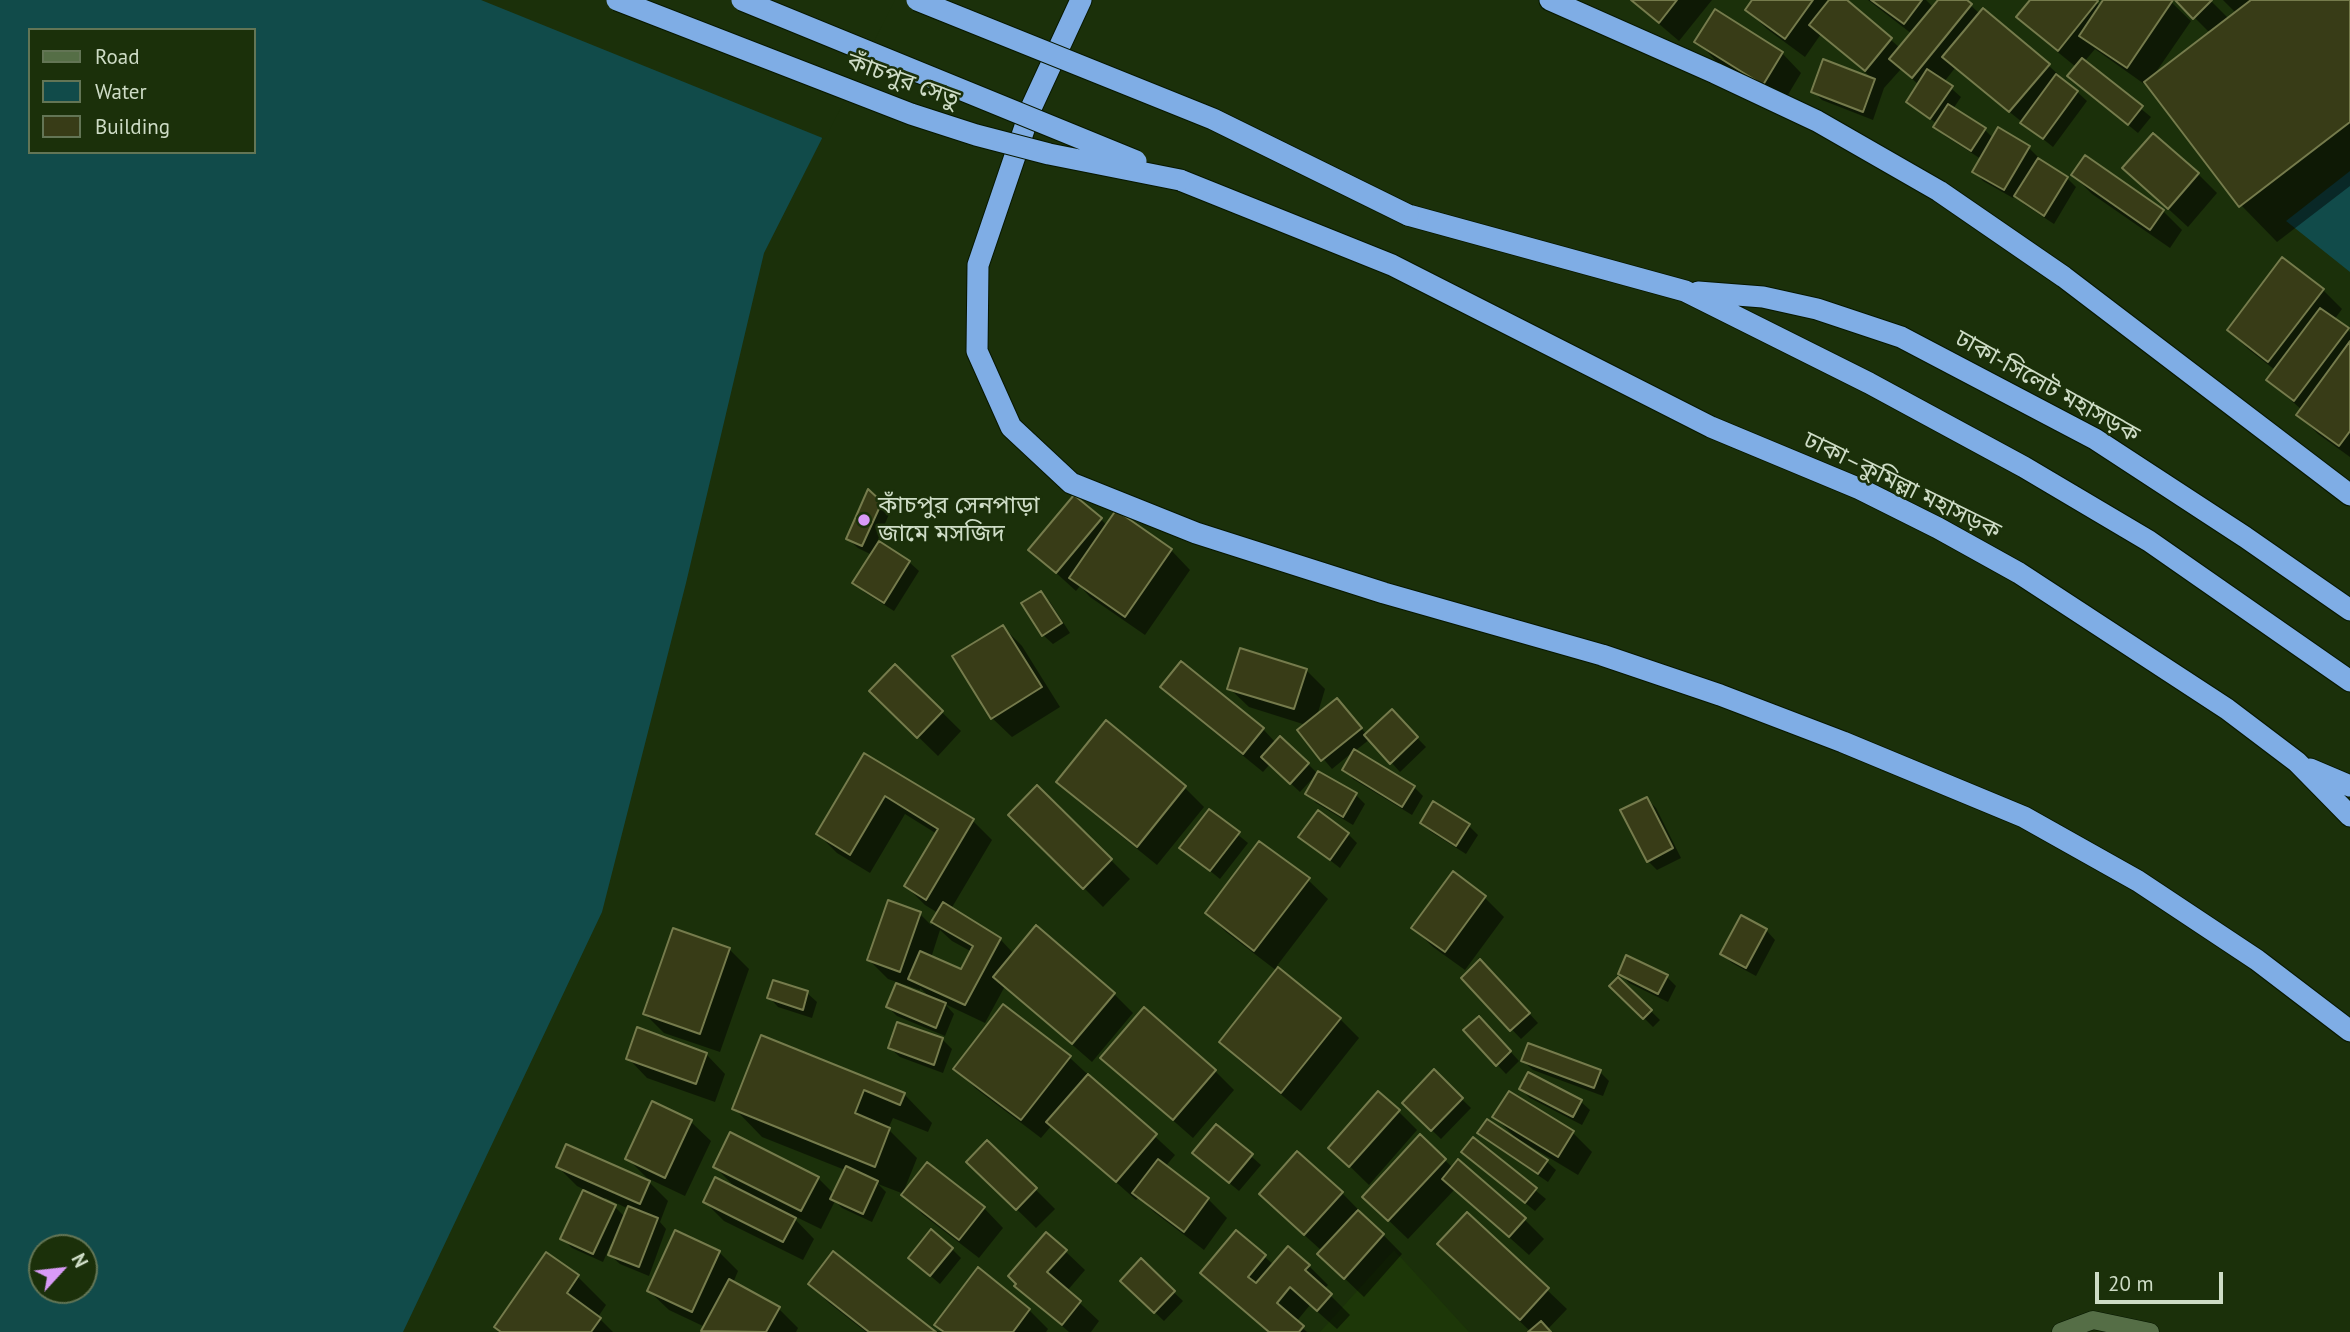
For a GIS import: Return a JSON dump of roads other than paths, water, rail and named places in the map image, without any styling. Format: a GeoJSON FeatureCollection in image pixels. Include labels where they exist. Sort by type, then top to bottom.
{"type":"FeatureCollection","features":[{"type":"Feature","properties":{"kind":"highway","name":"কাঁচপুর সেতু"},"geometry":{"type":"LineString","coordinates":[[617,0],[911,114],[976,135],[1049,154],[1180,180]]}},
{"type":"Feature","properties":{"kind":"highway","name":"কাঁচপুর সেতু"},"geometry":{"type":"LineString","coordinates":[[742,0],[1392,265]]}},
{"type":"Feature","properties":{"kind":"highway"},"geometry":{"type":"LineString","coordinates":[[917,0],[1213,119],[1408,215],[1685,291],[1869,383],[2024,467],[2149,541],[2350,681]]}},
{"type":"Feature","properties":{"kind":"highway"},"geometry":{"type":"LineString","coordinates":[[1081,0],[1032,106],[978,265],[977,351],[1011,427],[1071,483],[1196,533],[1384,593],[1602,655],[1720,695],[1843,742],[2024,817],[2138,881],[2257,960],[2350,1031]]}},
{"type":"Feature","properties":{"kind":"highway"},"geometry":{"type":"LineString","coordinates":[[1550,0],[1703,67],[1817,121],[1939,191],[2064,277],[2350,495]]}},
{"type":"Feature","properties":{"kind":"highway","name":"ঢাকা–কুমিল্লা মহাসড়ক"},"geometry":{"type":"LineString","coordinates":[[1392,265],[1712,426],[1860,489],[2019,573],[2227,709],[2297,762],[2350,816]]}},
{"type":"Feature","properties":{"kind":"highway","name":"ঢাকা-সিলেট মহাসড়ক"},"geometry":{"type":"LineString","coordinates":[[1685,291],[1763,297],[1817,309],[1902,337],[2095,439],[2245,537],[2350,610]]}},
{"type":"Feature","properties":{"kind":"highway"},"geometry":{"type":"LineString","coordinates":[[2297,762],[2350,786]]}},
{"type":"Feature","properties":{"kind":"lane"},"geometry":{"type":"LineString","coordinates":[[2062,1332],[2093,1320],[2150,1332]]}},
{"type":"Feature","properties":{"kind":"water"},"geometry":{"type":"Polygon","coordinates":[[[0,0],[892,0],[764,253],[686,583],[602,912],[403,1332],[0,1332],[0,0]]]}},
{"type":"Feature","properties":{"kind":"water"},"geometry":{"type":"Polygon","coordinates":[[[2350,171],[2350,272],[2286,221],[2350,171]]]}},
{"type":"Feature","properties":{"kind":"place","name":"কাঁচপুর সেনপাড়া জামে মসজিদ"},"geometry":{"type":"Point","coordinates":[864,520]}}]}
